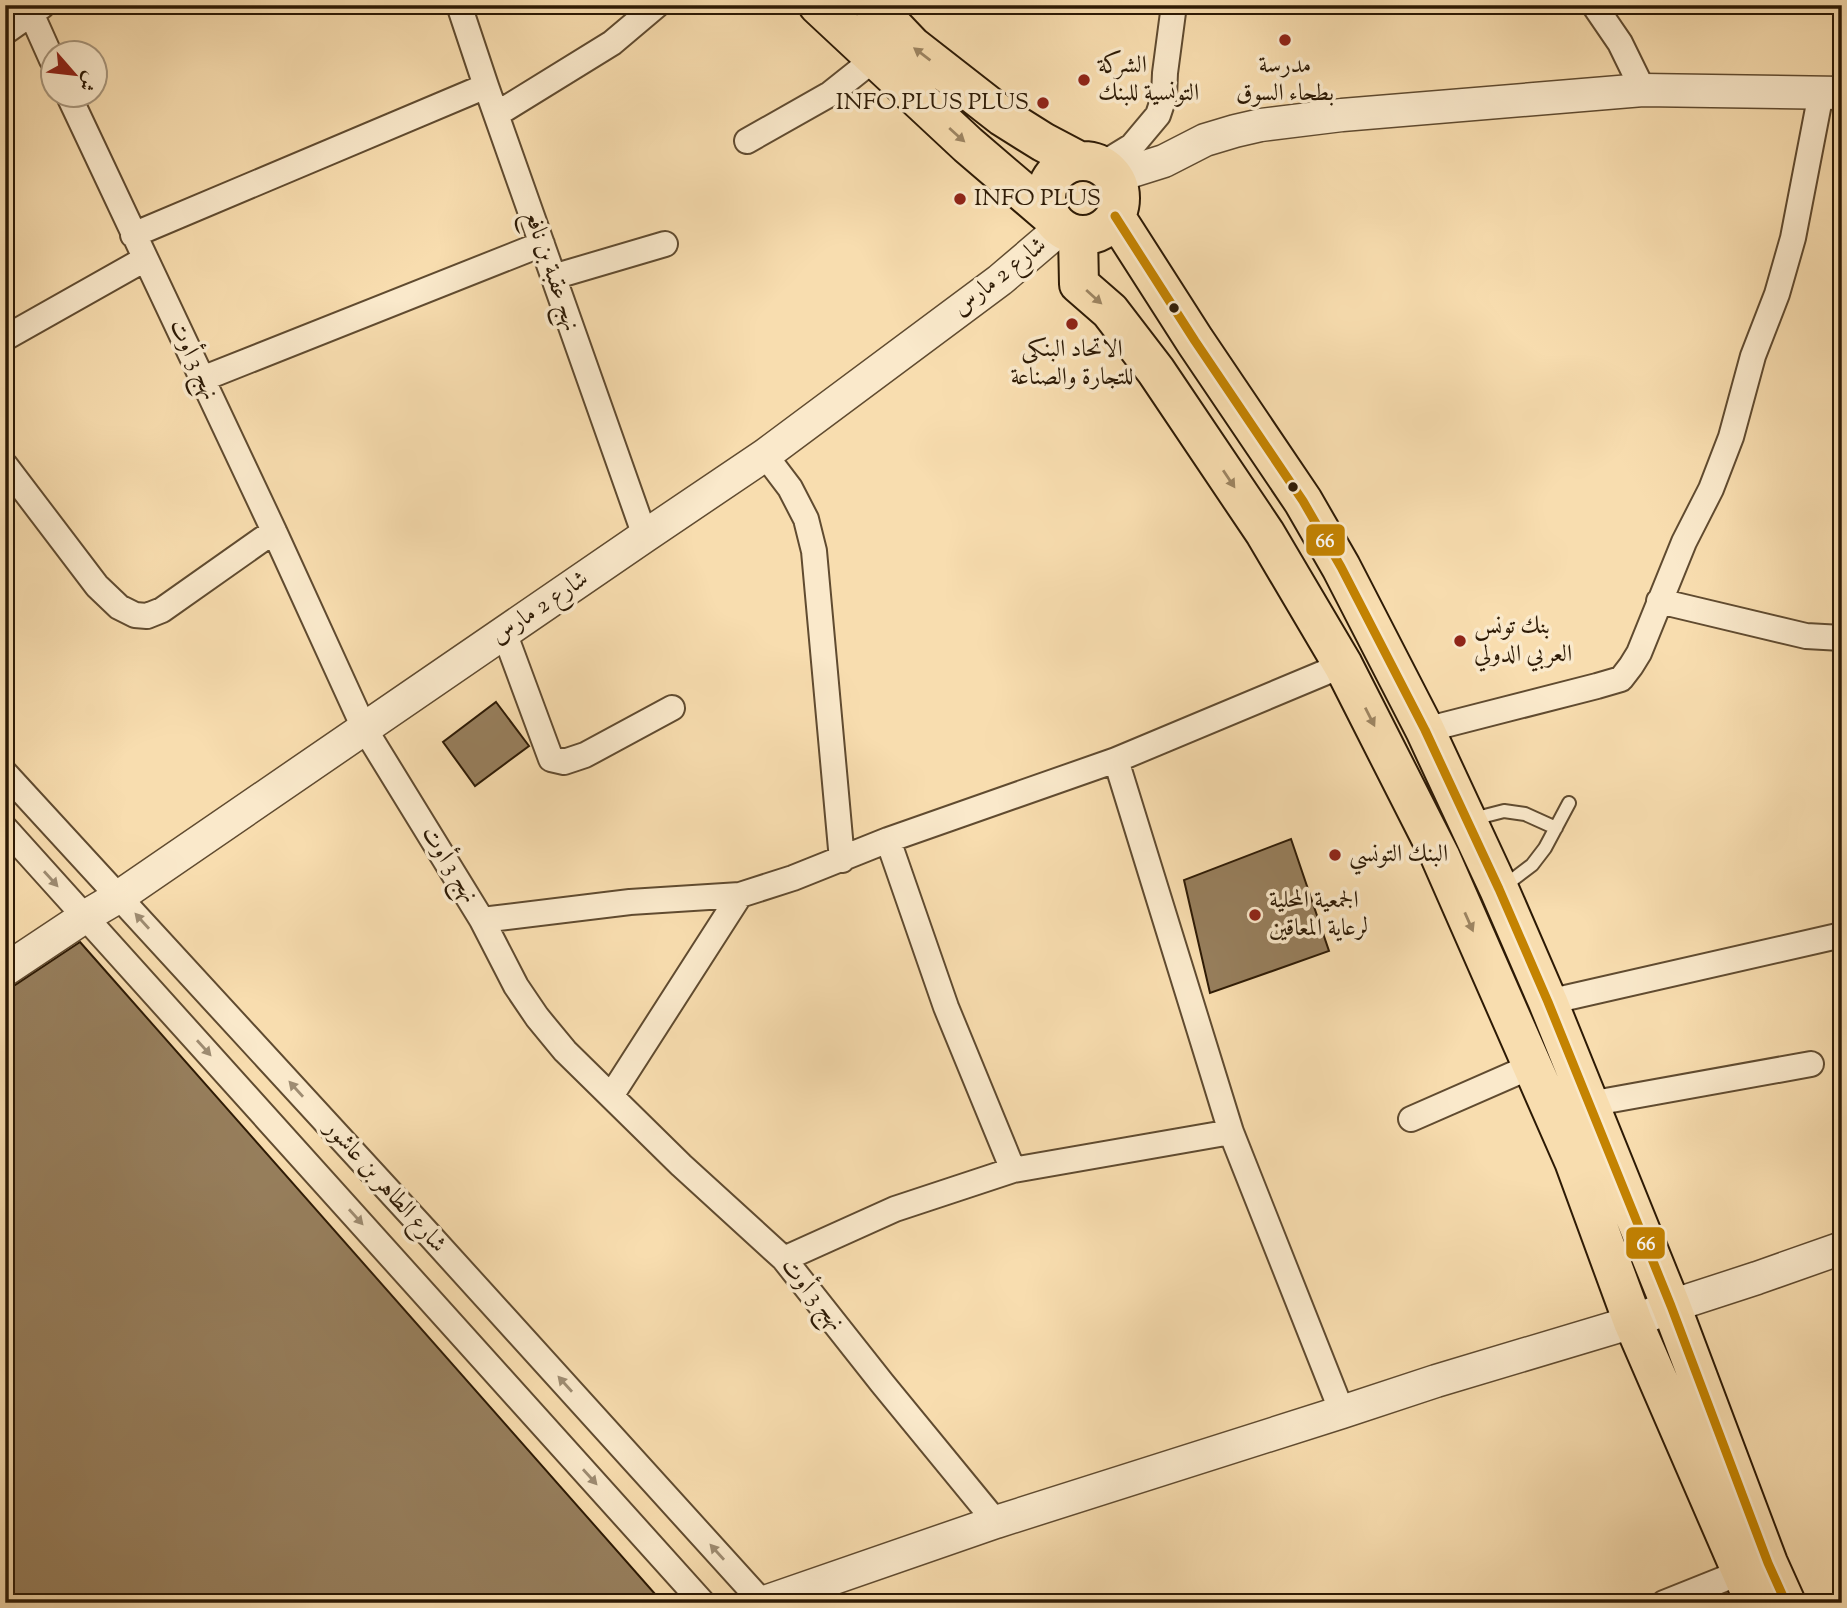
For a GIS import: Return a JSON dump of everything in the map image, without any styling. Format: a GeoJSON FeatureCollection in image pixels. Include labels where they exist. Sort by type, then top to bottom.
{"type":"FeatureCollection","features":[{"type":"Feature","properties":{"kind":"highway"},"geometry":{"type":"LineString","coordinates":[[818,5],[874,59],[1063,227],[1098,231],[1108,225],[1106,183]]}},
{"type":"Feature","properties":{"kind":"highway"},"geometry":{"type":"LineString","coordinates":[[873,5],[912,46],[1003,117],[1106,183],[1195,341],[1303,501],[1341,567],[1468,820],[1548,1002],[1671,1306],[1755,1579]]}},
{"type":"Feature","properties":{"kind":"highway"},"geometry":{"type":"LineString","coordinates":[[1106,183],[1064,166],[1052,177],[1046,192],[1046,201],[1063,227],[1079,284],[1110,311],[1156,371],[1265,533],[1343,665],[1440,856],[1574,1161],[1633,1322],[1755,1579],[1786,1603]]}},
{"type":"Feature","properties":{"kind":"street","name":"نهج عقبة بن نافع"},"geometry":{"type":"LineString","coordinates":[[459,5],[645,536]]}},
{"type":"Feature","properties":{"kind":"street"},"geometry":{"type":"LineString","coordinates":[[497,114],[611,43],[657,5]]}},
{"type":"Feature","properties":{"kind":"street"},"geometry":{"type":"LineString","coordinates":[[1106,183],[1158,115],[1164,97],[1174,5]]}},
{"type":"Feature","properties":{"kind":"street"},"geometry":{"type":"LineString","coordinates":[[1594,5],[1620,43],[1643,90]]}},
{"type":"Feature","properties":{"kind":"street"},"geometry":{"type":"LineString","coordinates":[[5,32],[37,9],[46,38]]}},
{"type":"Feature","properties":{"kind":"street"},"geometry":{"type":"LineString","coordinates":[[747,141],[830,94],[874,59]]}},
{"type":"Feature","properties":{"kind":"street"},"geometry":{"type":"LineString","coordinates":[[133,234],[486,86]]}},
{"type":"Feature","properties":{"kind":"street"},"geometry":{"type":"LineString","coordinates":[[1106,183],[1164,161],[1205,140],[1261,125],[1422,108],[1643,90],[1831,93],[1777,294],[1754,356],[1731,437],[1711,489],[1684,542],[1632,666],[1620,678],[1597,686],[1425,730]]}},
{"type":"Feature","properties":{"kind":"street","name":"نهج 3 أوت"},"geometry":{"type":"LineString","coordinates":[[74,108],[364,727],[482,920],[516,986],[565,1051],[681,1165],[785,1259],[996,1522]]}},
{"type":"Feature","properties":{"kind":"street","name":"شارع 2 مارس"},"geometry":{"type":"LineString","coordinates":[[5,970],[120,896],[765,455],[1000,280],[1063,227]]}},
{"type":"Feature","properties":{"kind":"street"},"geometry":{"type":"LineString","coordinates":[[202,379],[542,244]]}},
{"type":"Feature","properties":{"kind":"street"},"geometry":{"type":"LineString","coordinates":[[553,277],[665,244]]}},
{"type":"Feature","properties":{"kind":"street"},"geometry":{"type":"LineString","coordinates":[[5,338],[145,260]]}},
{"type":"Feature","properties":{"kind":"street"},"geometry":{"type":"LineString","coordinates":[[765,455],[790,488],[806,519],[814,551],[842,860]]}},
{"type":"Feature","properties":{"kind":"street"},"geometry":{"type":"LineString","coordinates":[[5,465],[97,586],[119,607],[135,615],[147,616],[162,610],[274,531]]}},
{"type":"Feature","properties":{"kind":"street"},"geometry":{"type":"LineString","coordinates":[[1659,601],[1807,636],[1842,638]]}},
{"type":"Feature","properties":{"kind":"street"},"geometry":{"type":"LineString","coordinates":[[504,632],[551,759],[564,762],[585,755],[672,708]]}},
{"type":"Feature","properties":{"kind":"street"},"geometry":{"type":"LineString","coordinates":[[482,920],[630,902],[740,895],[1116,760],[1343,665]]}},
{"type":"Feature","properties":{"kind":"street"},"geometry":{"type":"LineString","coordinates":[[1116,760],[1231,1132],[1342,1412]]}},
{"type":"Feature","properties":{"kind":"street","name":"شارع الطاهر بن عاشور"},"geometry":{"type":"LineString","coordinates":[[5,773],[763,1603]]}},
{"type":"Feature","properties":{"kind":"street","name":"شارع الطاهر بن عاشور"},"geometry":{"type":"LineString","coordinates":[[5,828],[703,1603]]}},
{"type":"Feature","properties":{"kind":"street"},"geometry":{"type":"LineString","coordinates":[[888,840],[946,1007],[1013,1170]]}},
{"type":"Feature","properties":{"kind":"street"},"geometry":{"type":"LineString","coordinates":[[611,1096],[740,895]]}},
{"type":"Feature","properties":{"kind":"street"},"geometry":{"type":"LineString","coordinates":[[1548,1002],[1842,935]]}},
{"type":"Feature","properties":{"kind":"street"},"geometry":{"type":"LineString","coordinates":[[1589,1104],[1811,1063]]}},
{"type":"Feature","properties":{"kind":"street"},"geometry":{"type":"LineString","coordinates":[[1411,1119],[1532,1066]]}},
{"type":"Feature","properties":{"kind":"street"},"geometry":{"type":"LineString","coordinates":[[785,1259],[895,1209],[1013,1170],[1231,1132]]}},
{"type":"Feature","properties":{"kind":"street"},"geometry":{"type":"LineString","coordinates":[[763,1603],[996,1522],[1436,1381],[1633,1322],[1671,1306],[1842,1248]]}},
{"type":"Feature","properties":{"kind":"street"},"geometry":{"type":"LineString","coordinates":[[1664,1603],[1755,1579]]}},
{"type":"Feature","properties":{"kind":"lane"},"geometry":{"type":"LineString","coordinates":[[1499,889],[1532,865],[1545,848],[1569,803]]}},
{"type":"Feature","properties":{"kind":"lane"},"geometry":{"type":"LineString","coordinates":[[1468,820],[1504,811],[1525,814],[1556,828]]}},
{"type":"Feature","properties":{"kind":"building"},"geometry":{"type":"Polygon","coordinates":[[[496,702],[529,746],[475,786],[443,742],[496,702]]]}},
{"type":"Feature","properties":{"kind":"building","name":"الجمعية المحلية لرعاية المعاقين"},"geometry":{"type":"Polygon","coordinates":[[[1291,839],[1329,951],[1210,993],[1184,880],[1291,839]]]}},
{"type":"Feature","properties":{"kind":"building"},"geometry":{"type":"Polygon","coordinates":[[[80,942],[663,1603],[5,1603],[5,988],[15,985],[80,942]]]}},
{"type":"Feature","properties":{"kind":"transit line","name":"66"},"geometry":{"type":"LineString","coordinates":[[1115,216],[1303,501],[1341,567],[1425,730],[1548,1002],[1671,1306],[1768,1563],[1786,1603]]}},
{"type":"Feature","properties":{"kind":"place","name":"مدرسة بطحاء السوق"},"geometry":{"type":"Point","coordinates":[1285,40]}},
{"type":"Feature","properties":{"kind":"place","name":"الشركة التونسية للبنك"},"geometry":{"type":"Point","coordinates":[1084,80]}},
{"type":"Feature","properties":{"kind":"place","name":"INFO PLUS PLUS"},"geometry":{"type":"Point","coordinates":[1043,103]}},
{"type":"Feature","properties":{"kind":"place","name":"INFO PLUS"},"geometry":{"type":"Point","coordinates":[960,199]}},
{"type":"Feature","properties":{"kind":"place","name":"الاتحاد البنكي للتجارة والصناعة"},"geometry":{"type":"Point","coordinates":[1072,324]}},
{"type":"Feature","properties":{"kind":"place","name":"بنك تونس العربي الدولي"},"geometry":{"type":"Point","coordinates":[1460,641]}},
{"type":"Feature","properties":{"kind":"place","name":"البنك التونسي"},"geometry":{"type":"Point","coordinates":[1335,855]}},
{"type":"Feature","properties":{"kind":"place","name":"الجمعية المحلية لرعاية المعاقين"},"geometry":{"type":"Point","coordinates":[1255,915]}}]}
